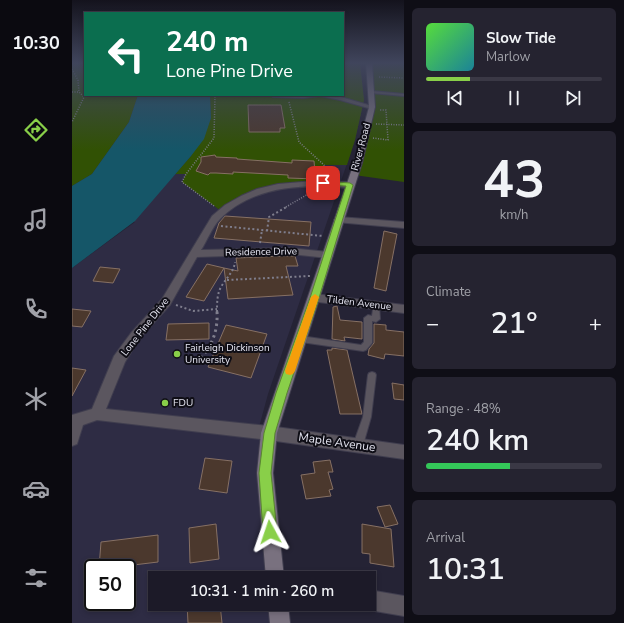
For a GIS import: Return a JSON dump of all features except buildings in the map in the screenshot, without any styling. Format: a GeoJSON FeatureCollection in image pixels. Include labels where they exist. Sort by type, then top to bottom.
{"type":"FeatureCollection","features":[{"type":"Feature","properties":{"kind":"main road","name":"River Road"},"geometry":{"type":"LineString","coordinates":[[274,571],[265,473],[269,433],[315,298],[358,163],[371,108],[372,92]]}},
{"type":"Feature","properties":{"kind":"main road"},"geometry":{"type":"LineString","coordinates":[[279,611],[280,623]]}},
{"type":"Feature","properties":{"kind":"street"},"geometry":{"type":"LineString","coordinates":[[288,96],[303,96]]}},
{"type":"Feature","properties":{"kind":"street"},"geometry":{"type":"LineString","coordinates":[[328,96],[341,98],[371,108]]}},
{"type":"Feature","properties":{"kind":"street","name":"Lone Pine Drive"},"geometry":{"type":"LineString","coordinates":[[97,414],[120,360],[136,336],[166,302],[210,225],[225,208],[260,190],[274,187],[323,183],[350,185]]}},
{"type":"Feature","properties":{"kind":"street"},"geometry":{"type":"LineString","coordinates":[[340,220],[404,225]]}},
{"type":"Feature","properties":{"kind":"street","name":"Residence Drive"},"geometry":{"type":"LineString","coordinates":[[194,254],[290,251],[328,255]]}},
{"type":"Feature","properties":{"kind":"street","name":"Tilden Avenue"},"geometry":{"type":"LineString","coordinates":[[315,298],[404,309]]}},
{"type":"Feature","properties":{"kind":"street"},"geometry":{"type":"LineString","coordinates":[[72,439],[74,422],[97,414],[269,433]]}},
{"type":"Feature","properties":{"kind":"street","name":"Maple Avenue"},"geometry":{"type":"LineString","coordinates":[[269,433],[404,452]]}},
{"type":"Feature","properties":{"kind":"street"},"geometry":{"type":"LineString","coordinates":[[376,601],[404,606]]}},
{"type":"Feature","properties":{"kind":"lane"},"geometry":{"type":"LineString","coordinates":[[373,92],[404,95]]}},
{"type":"Feature","properties":{"kind":"lane"},"geometry":{"type":"LineString","coordinates":[[301,339],[363,348],[368,343],[368,318],[376,319],[376,305]]}},
{"type":"Feature","properties":{"kind":"lane"},"geometry":{"type":"LineString","coordinates":[[358,445],[367,417],[372,375]]}},
{"type":"Feature","properties":{"kind":"path"},"geometry":{"type":"LineString","coordinates":[[72,122],[84,97],[79,92]]}},
{"type":"Feature","properties":{"kind":"path"},"geometry":{"type":"LineString","coordinates":[[215,96],[214,138],[186,174],[182,182],[221,212]]}},
{"type":"Feature","properties":{"kind":"path"},"geometry":{"type":"LineString","coordinates":[[267,231],[269,217],[319,189],[323,183],[324,165],[299,142],[288,96]]}},
{"type":"Feature","properties":{"kind":"path"},"geometry":{"type":"LineString","coordinates":[[364,137],[388,140],[386,110],[371,108]]}},
{"type":"Feature","properties":{"kind":"path"},"geometry":{"type":"LineString","coordinates":[[368,123],[404,125]]}},
{"type":"Feature","properties":{"kind":"path"},"geometry":{"type":"LineString","coordinates":[[210,225],[334,237]]}},
{"type":"Feature","properties":{"kind":"path"},"geometry":{"type":"LineString","coordinates":[[201,358],[212,345],[217,328],[217,298],[221,286],[235,265],[234,253]]}},
{"type":"Feature","properties":{"kind":"path"},"geometry":{"type":"LineString","coordinates":[[226,280],[322,275]]}},
{"type":"Feature","properties":{"kind":"path"},"geometry":{"type":"LineString","coordinates":[[166,302],[193,312],[217,309]]}},
{"type":"Feature","properties":{"kind":"shaded area","name":"Fairleigh Dickinson University"},"geometry":{"type":"Polygon","coordinates":[[[72,92],[84,92],[84,96],[344,96],[344,92],[363,92],[364,100],[355,140],[268,394],[259,427],[269,433],[275,571],[148,571],[148,611],[279,611],[280,623],[72,623],[72,268],[135,222],[72,210],[72,92]]]}},
{"type":"Feature","properties":{"kind":"green space"},"geometry":{"type":"Polygon","coordinates":[[[72,92],[84,92],[84,96],[138,96],[129,122],[92,174],[72,186],[72,92]]]}},
{"type":"Feature","properties":{"kind":"green space"},"geometry":{"type":"Polygon","coordinates":[[[344,92],[363,92],[364,100],[355,140],[347,165],[324,165],[323,183],[274,187],[221,211],[182,182],[186,174],[175,174],[191,156],[211,118],[210,96],[344,96],[344,92]]]}},
{"type":"Feature","properties":{"kind":"green space"},"geometry":{"type":"Polygon","coordinates":[[[372,92],[404,92],[404,182],[354,175],[372,107],[372,92]]]}},
{"type":"Feature","properties":{"kind":"water"},"geometry":{"type":"Polygon","coordinates":[[[138,96],[210,96],[211,118],[204,139],[191,156],[135,221],[72,268],[72,186],[92,174],[129,122],[138,96]]]}},
{"type":"Feature","properties":{"kind":"slow traffic"},"geometry":{"type":"LineString","coordinates":[[290,371],[315,297]]}},
{"type":"Feature","properties":{"kind":"place","name":"Fairleigh Dickinson University"},"geometry":{"type":"Point","coordinates":[177,354]}},
{"type":"Feature","properties":{"kind":"place","name":"FDU"},"geometry":{"type":"Point","coordinates":[165,403]}},
{"type":"Feature","properties":{"kind":"route"},"geometry":{"type":"LineString","coordinates":[[270,532],[265,473],[269,433],[315,298],[350,185],[323,183]]}}]}
